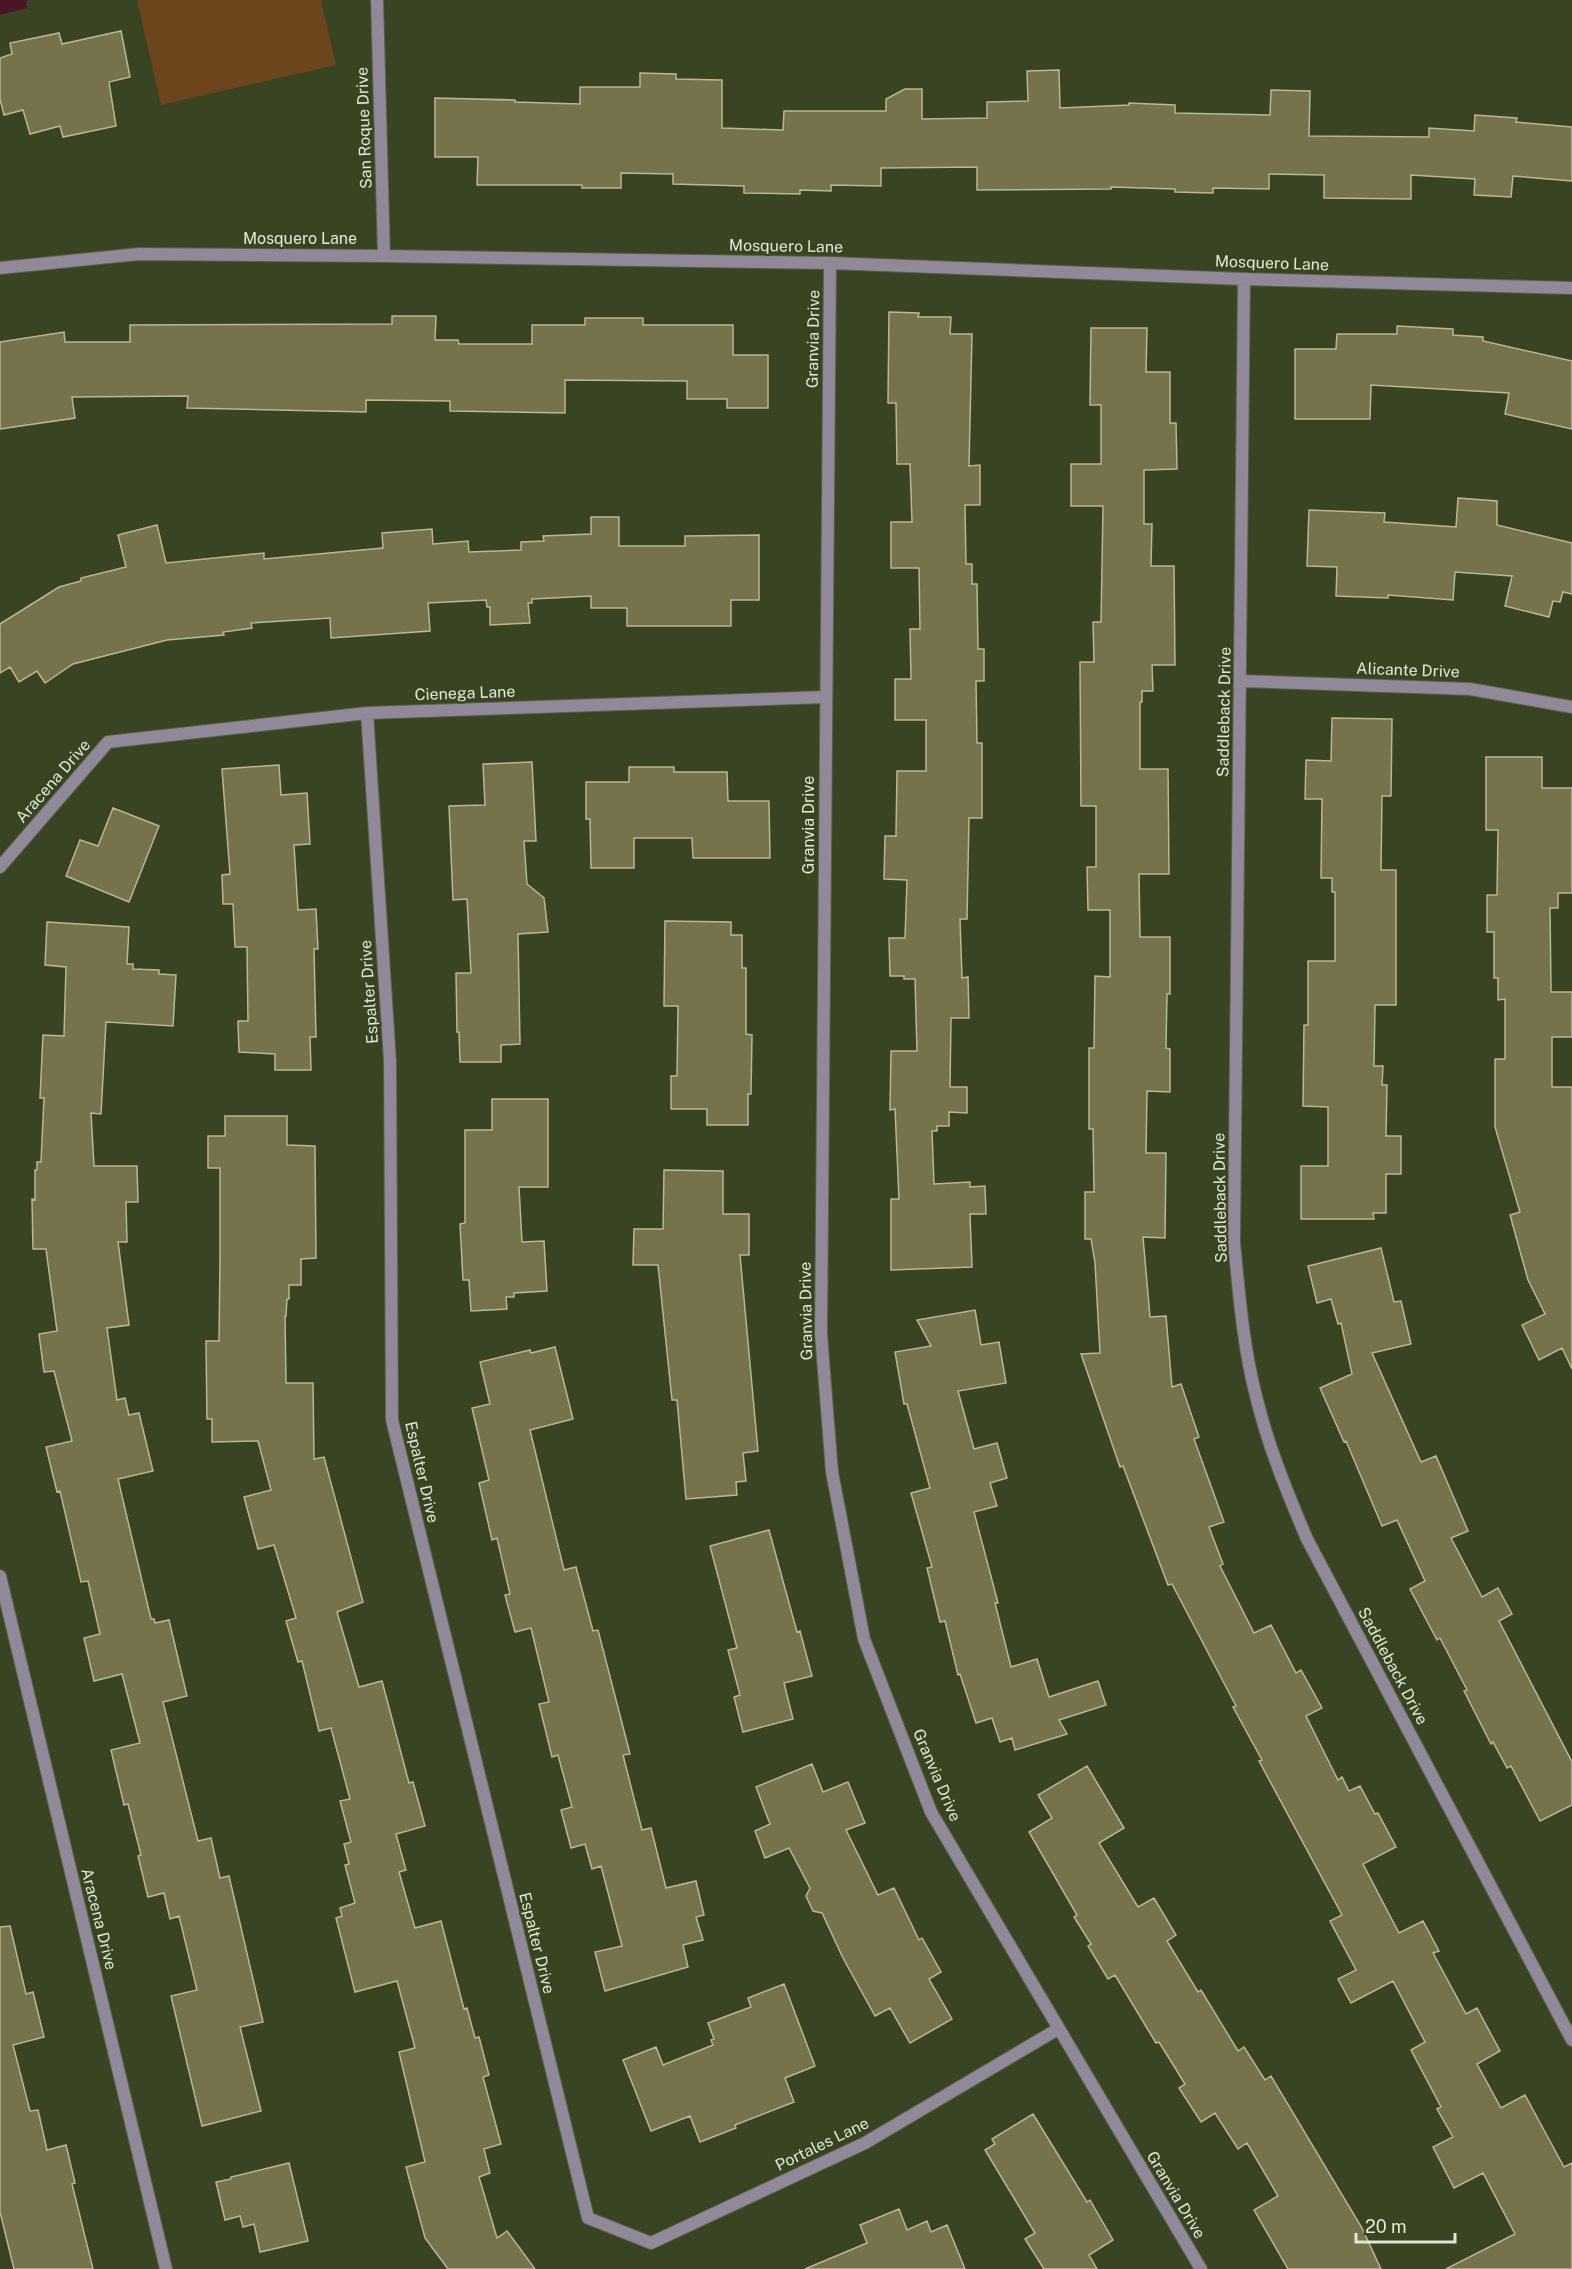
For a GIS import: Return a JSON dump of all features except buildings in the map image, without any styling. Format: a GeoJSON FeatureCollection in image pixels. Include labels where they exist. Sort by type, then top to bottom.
{"type":"FeatureCollection","features":[{"type":"Feature","properties":{"kind":"street","name":"San Roque Drive"},"geometry":{"type":"LineString","coordinates":[[377,0],[384,256]]}},
{"type":"Feature","properties":{"kind":"street","name":"Mosquero Lane"},"geometry":{"type":"LineString","coordinates":[[0,268],[139,254],[384,256],[830,263],[1244,279],[1572,288]]}},
{"type":"Feature","properties":{"kind":"street","name":"Granvia Drive"},"geometry":{"type":"LineString","coordinates":[[830,263],[820,1334],[832,1472],[864,1639],[931,1812],[1201,2269]]}},
{"type":"Feature","properties":{"kind":"street","name":"Saddleback Drive"},"geometry":{"type":"LineString","coordinates":[[1244,279],[1234,1242],[1242,1318],[1256,1396],[1278,1470],[1307,1539],[1572,2040]]}},
{"type":"Feature","properties":{"kind":"street","name":"Alicante Drive"},"geometry":{"type":"LineString","coordinates":[[1240,681],[1470,689],[1572,707]]}},
{"type":"Feature","properties":{"kind":"street","name":"Cienega Lane"},"geometry":{"type":"LineString","coordinates":[[108,742],[367,713],[825,697]]}},
{"type":"Feature","properties":{"kind":"street","name":"Espalter Drive"},"geometry":{"type":"LineString","coordinates":[[367,713],[390,1061],[392,1420],[588,2218]]}},
{"type":"Feature","properties":{"kind":"street","name":"Aracena Drive"},"geometry":{"type":"LineString","coordinates":[[0,867],[108,742]]}},
{"type":"Feature","properties":{"kind":"street","name":"Aracena Drive"},"geometry":{"type":"LineString","coordinates":[[0,1576],[166,2269]]}},
{"type":"Feature","properties":{"kind":"street","name":"Portales Lane"},"geometry":{"type":"LineString","coordinates":[[588,2218],[651,2243],[865,2143],[1058,2029]]}},
{"type":"Feature","properties":{"kind":"shaded area"},"geometry":{"type":"Polygon","coordinates":[[[0,0],[30,0],[26,1],[27,8],[0,15],[0,0]]]}},
{"type":"Feature","properties":{"kind":"shaded area"},"geometry":{"type":"Polygon","coordinates":[[[137,0],[321,0],[336,65],[161,105],[137,0]]]}}]}
